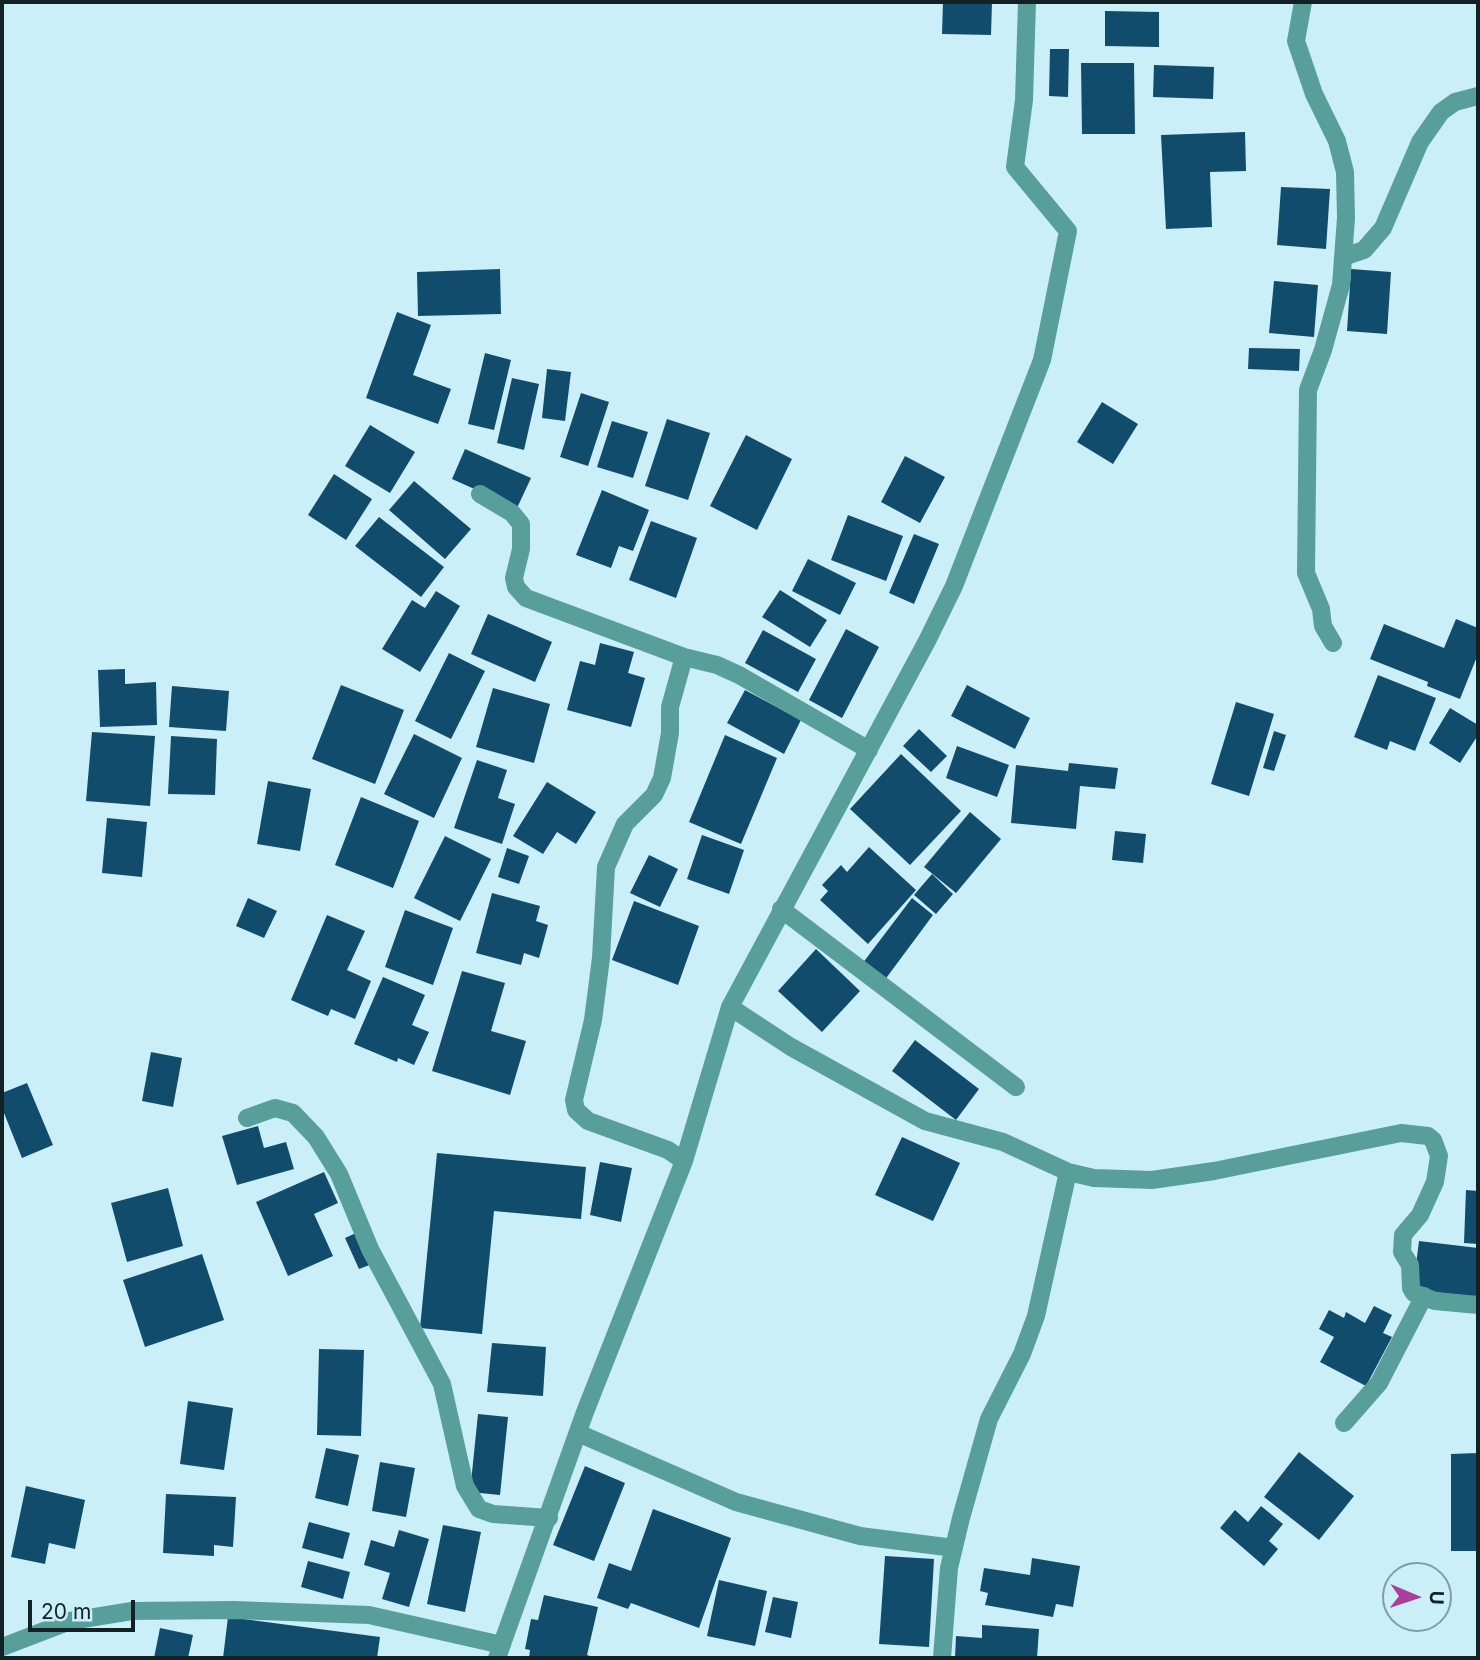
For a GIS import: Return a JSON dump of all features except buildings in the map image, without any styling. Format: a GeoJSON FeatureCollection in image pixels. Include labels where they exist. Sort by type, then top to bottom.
{"type":"FeatureCollection","features":[{"type":"Feature","properties":{"kind":"street"},"geometry":{"type":"LineString","coordinates":[[2,1647],[70,1621],[132,1611],[234,1610],[369,1615],[499,1651],[578,1433],[684,1161],[730,1007],[954,586],[1021,419],[1045,348],[1068,231],[1016,167],[1024,100],[1027,2]]}},
{"type":"Feature","properties":{"kind":"street"},"geometry":{"type":"LineString","coordinates":[[1303,2],[1296,41],[1314,94],[1337,141],[1345,172],[1341,285],[1330,328],[1308,390],[1306,573],[1321,608],[1323,626],[1333,643]]}},
{"type":"Feature","properties":{"kind":"street"},"geometry":{"type":"LineString","coordinates":[[1343,257],[1364,250],[1384,228],[1420,142],[1441,112],[1455,102],[1478,96]]}},
{"type":"Feature","properties":{"kind":"street"},"geometry":{"type":"LineString","coordinates":[[480,494],[512,513],[521,524],[521,549],[514,578],[516,587],[526,598],[684,657],[717,665],[869,750]]}},
{"type":"Feature","properties":{"kind":"street"},"geometry":{"type":"LineString","coordinates":[[684,657],[670,707],[670,733],[662,778],[653,795],[625,824],[606,867],[601,958],[593,1020],[574,1100],[576,1110],[588,1121],[668,1150],[684,1161]]}},
{"type":"Feature","properties":{"kind":"street"},"geometry":{"type":"LineString","coordinates":[[780,909],[1016,1087]]}},
{"type":"Feature","properties":{"kind":"street"},"geometry":{"type":"LineString","coordinates":[[730,1007],[791,1047],[926,1121],[1003,1142],[1068,1172],[1094,1178],[1152,1180],[1214,1171],[1401,1133],[1421,1133],[1433,1140],[1437,1149],[1438,1168],[1420,1215],[1403,1235],[1402,1245],[1410,1265],[1411,1288],[1414,1293],[1434,1301],[1478,1305]]}},
{"type":"Feature","properties":{"kind":"street"},"geometry":{"type":"LineString","coordinates":[[247,1118],[275,1108],[293,1113],[316,1137],[339,1174],[370,1249],[442,1384],[465,1486],[479,1509],[493,1514],[549,1518]]}},
{"type":"Feature","properties":{"kind":"street"},"geometry":{"type":"LineString","coordinates":[[942,1658],[954,1548],[989,1419],[1022,1354],[1035,1316],[1068,1172]]}},
{"type":"Feature","properties":{"kind":"street"},"geometry":{"type":"LineString","coordinates":[[1344,1423],[1379,1383],[1424,1296]]}},
{"type":"Feature","properties":{"kind":"street"},"geometry":{"type":"LineString","coordinates":[[578,1433],[736,1502],[860,1536],[954,1548]]}}]}
